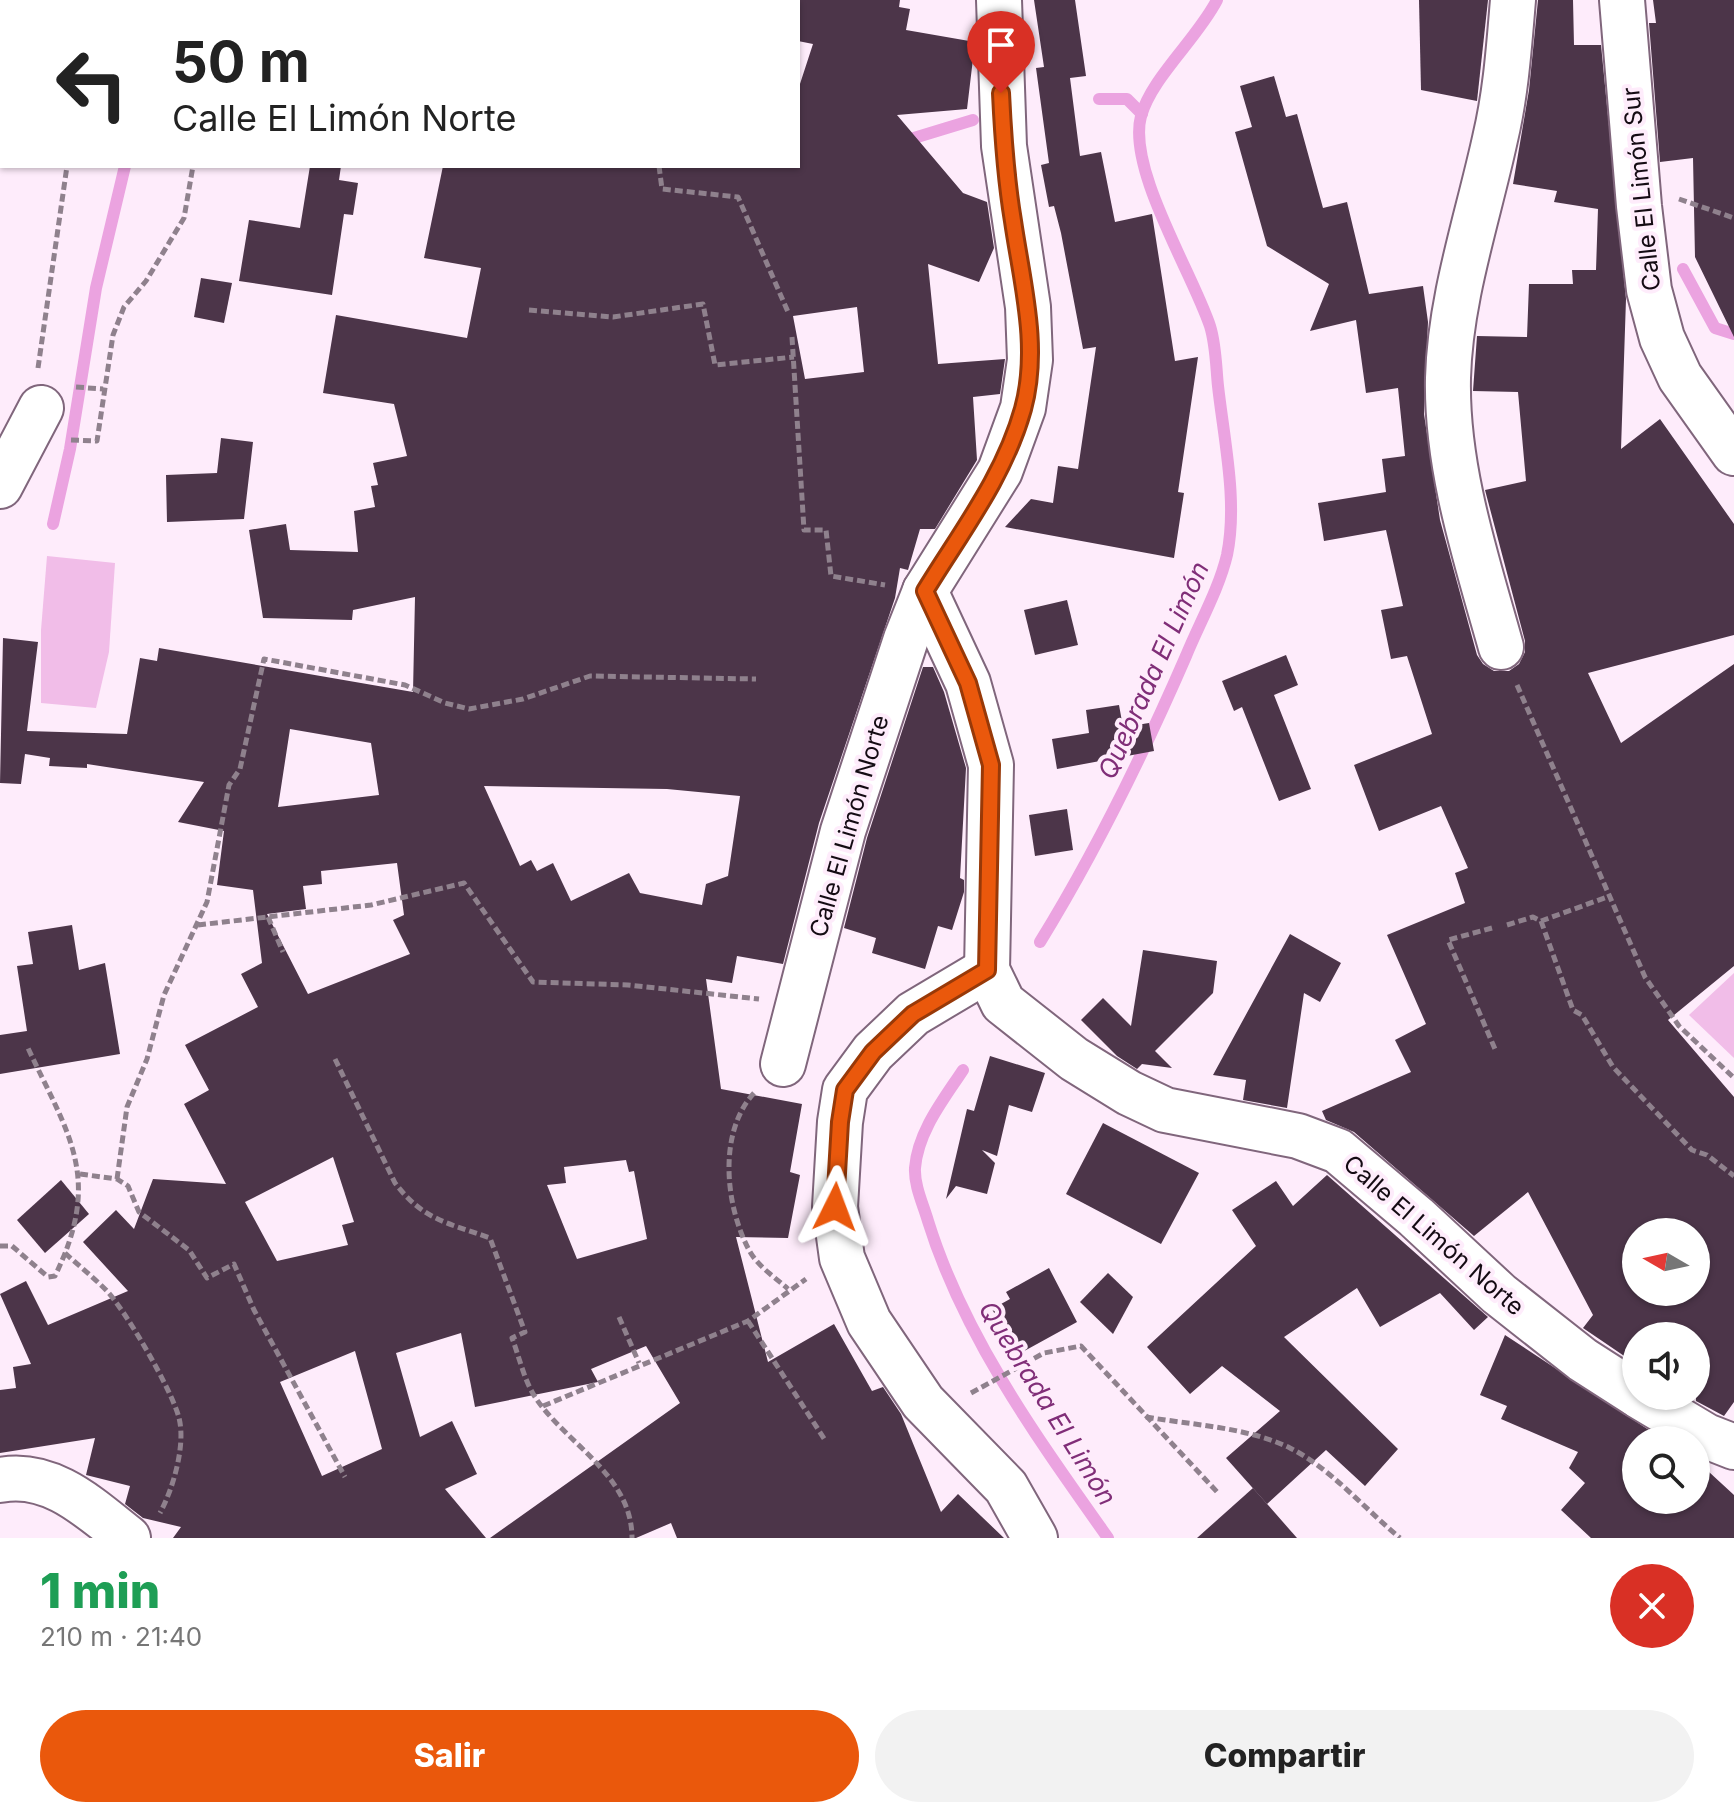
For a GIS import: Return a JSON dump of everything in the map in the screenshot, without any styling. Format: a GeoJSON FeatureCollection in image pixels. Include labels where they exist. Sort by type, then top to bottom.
{"type":"FeatureCollection","features":[{"type":"Feature","properties":{"kind":"street","name":"Calle El Limón Norte"},"geometry":{"type":"LineString","coordinates":[[783,1064],[843,831],[906,639],[925,591],[1000,471],[1023,408],[1030,360],[1028,307],[1004,146],[999,0]]}},
{"type":"Feature","properties":{"kind":"street"},"geometry":{"type":"LineString","coordinates":[[1501,647],[1475,554],[1453,445],[1448,376],[1465,268],[1506,79],[1513,0]]}},
{"type":"Feature","properties":{"kind":"street","name":"Calle El Limón Sur"},"geometry":{"type":"LineString","coordinates":[[1622,0],[1649,290],[1662,338],[1680,377],[1734,453]]}},
{"type":"Feature","properties":{"kind":"street"},"geometry":{"type":"LineString","coordinates":[[0,486],[57,397]]}},
{"type":"Feature","properties":{"kind":"street","name":"Calle El Limón Norte"},"geometry":{"type":"LineString","coordinates":[[925,591],[968,683],[991,765],[987,970],[991,984],[1009,1009],[1074,1059],[1129,1093],[1194,1118],[1298,1136],[1338,1151],[1416,1217],[1499,1294],[1583,1360],[1622,1385]]}},
{"type":"Feature","properties":{"kind":"street"},"geometry":{"type":"LineString","coordinates":[[987,970],[913,1014],[873,1052],[845,1090],[835,1207],[842,1258],[869,1322],[923,1402],[1006,1487],[1035,1538]]}},
{"type":"Feature","properties":{"kind":"street","name":"Calle El Limón Norte"},"geometry":{"type":"LineString","coordinates":[[1662,1410],[1706,1436],[1734,1447]]}},
{"type":"Feature","properties":{"kind":"street"},"geometry":{"type":"LineString","coordinates":[[0,1480],[17,1476],[75,1496],[140,1532]]}},
{"type":"Feature","properties":{"kind":"path"},"geometry":{"type":"LineString","coordinates":[[67,168],[38,358],[37,386],[57,397],[90,388],[103,389]]}},
{"type":"Feature","properties":{"kind":"path"},"geometry":{"type":"LineString","coordinates":[[79,441],[97,441],[103,389],[118,321],[184,218],[193,168]]}},
{"type":"Feature","properties":{"kind":"path"},"geometry":{"type":"LineString","coordinates":[[659,168],[662,189],[738,197],[788,312]]}},
{"type":"Feature","properties":{"kind":"path"},"geometry":{"type":"LineString","coordinates":[[1638,191],[1695,203],[1734,218]]}},
{"type":"Feature","properties":{"kind":"path"},"geometry":{"type":"LineString","coordinates":[[529,310],[613,317],[703,304],[715,365],[794,357]]}},
{"type":"Feature","properties":{"kind":"path"},"geometry":{"type":"LineString","coordinates":[[792,337],[804,530],[826,530],[831,576],[925,591]]}},
{"type":"Feature","properties":{"kind":"path"},"geometry":{"type":"LineString","coordinates":[[1501,647],[1645,977],[1679,1026],[1734,1078]]}},
{"type":"Feature","properties":{"kind":"path"},"geometry":{"type":"LineString","coordinates":[[117,1179],[127,1107],[147,1059],[164,995],[207,902],[229,785],[240,769],[264,659],[405,685],[445,703],[469,709],[523,699],[590,676],[756,679]]}},
{"type":"Feature","properties":{"kind":"path"},"geometry":{"type":"LineString","coordinates":[[197,925],[371,905],[464,883],[533,982],[628,985],[799,1003]]}},
{"type":"Feature","properties":{"kind":"path"},"geometry":{"type":"LineString","coordinates":[[1541,921],[1610,896]]}},
{"type":"Feature","properties":{"kind":"path"},"geometry":{"type":"LineString","coordinates":[[268,917],[283,952]]}},
{"type":"Feature","properties":{"kind":"path"},"geometry":{"type":"LineString","coordinates":[[1507,925],[1533,917],[1541,921],[1573,1010],[1582,1015],[1613,1067],[1692,1150],[1707,1155],[1734,1176]]}},
{"type":"Feature","properties":{"kind":"path"},"geometry":{"type":"LineString","coordinates":[[1492,928],[1448,940],[1495,1049]]}},
{"type":"Feature","properties":{"kind":"path"},"geometry":{"type":"LineString","coordinates":[[0,1246],[12,1246],[48,1277],[55,1276],[78,1207],[80,1174],[73,1144],[27,1046]]}},
{"type":"Feature","properties":{"kind":"path"},"geometry":{"type":"LineString","coordinates":[[335,1059],[395,1183],[407,1199],[435,1220],[490,1238],[525,1332],[512,1338],[534,1396],[616,1483],[626,1503],[632,1538]]}},
{"type":"Feature","properties":{"kind":"path"},"geometry":{"type":"LineString","coordinates":[[783,1064],[740,1109],[731,1133],[728,1167],[740,1228],[750,1251],[788,1289]]}},
{"type":"Feature","properties":{"kind":"path"},"geometry":{"type":"LineString","coordinates":[[80,1174],[117,1179],[128,1186],[147,1221],[189,1250],[207,1278],[234,1264],[254,1310],[345,1477]]}},
{"type":"Feature","properties":{"kind":"path"},"geometry":{"type":"LineString","coordinates":[[65,1253],[108,1292],[156,1369],[180,1419],[180,1440],[168,1499],[140,1532]]}},
{"type":"Feature","properties":{"kind":"path"},"geometry":{"type":"LineString","coordinates":[[543,1406],[639,1363],[748,1321],[788,1289],[842,1258]]}},
{"type":"Feature","properties":{"kind":"path"},"geometry":{"type":"LineString","coordinates":[[619,1317],[639,1363]]}},
{"type":"Feature","properties":{"kind":"path"},"geometry":{"type":"LineString","coordinates":[[748,1321],[825,1440]]}},
{"type":"Feature","properties":{"kind":"path"},"geometry":{"type":"LineString","coordinates":[[974,1390],[1044,1353],[1081,1346],[1219,1494]]}},
{"type":"Feature","properties":{"kind":"path"},"geometry":{"type":"LineString","coordinates":[[1146,1417],[1260,1437],[1289,1448],[1309,1459],[1400,1538]]}},
{"type":"Feature","properties":{"kind":"shaded area"},"geometry":{"type":"Polygon","coordinates":[[[47,556],[115,563],[109,652],[96,708],[41,703],[41,630],[47,556]]]}},
{"type":"Feature","properties":{"kind":"shaded area"},"geometry":{"type":"Polygon","coordinates":[[[1734,973],[1734,1058],[1689,1015],[1734,973]]]}},
{"type":"Feature","properties":{"kind":"building"},"geometry":{"type":"Polygon","coordinates":[[[800,0],[900,0],[899,7],[910,9],[906,30],[975,42],[967,109],[897,115],[963,193],[987,202],[994,248],[979,282],[928,264],[938,364],[1005,359],[1000,394],[973,397],[977,460],[935,529],[920,529],[908,570],[900,568],[895,598],[819,823],[783,964],[737,956],[732,983],[706,979],[721,1089],[802,1104],[790,1172],[800,1175],[788,1238],[736,1237],[768,1362],[834,1324],[872,1391],[883,1387],[901,1414],[941,1512],[958,1494],[1004,1538],[677,1538],[671,1523],[636,1538],[490,1538],[680,1403],[646,1346],[591,1369],[598,1382],[475,1407],[461,1333],[396,1353],[420,1437],[452,1421],[477,1474],[445,1489],[486,1538],[173,1538],[181,1527],[143,1518],[125,1504],[130,1486],[86,1475],[95,1438],[0,1453],[0,1390],[16,1388],[13,1367],[31,1364],[0,1294],[26,1281],[48,1325],[128,1291],[83,1242],[116,1210],[134,1229],[153,1179],[226,1184],[184,1104],[209,1090],[185,1045],[258,1007],[241,974],[262,963],[253,890],[217,885],[224,831],[178,822],[204,782],[87,764],[87,768],[49,766],[50,758],[25,754],[21,784],[0,783],[3,638],[38,642],[27,731],[127,734],[140,658],[157,661],[159,648],[413,692],[415,597],[353,610],[352,620],[263,618],[249,530],[286,524],[290,550],[358,552],[354,511],[375,507],[371,486],[378,485],[373,463],[407,456],[394,404],[323,393],[336,315],[467,338],[481,268],[424,258],[443,168],[800,168],[800,84],[813,44],[800,41],[800,0]],[[857,307],[793,316],[805,379],[864,372],[857,307]],[[290,729],[278,807],[379,795],[371,743],[290,729]],[[484,786],[520,866],[531,860],[537,871],[553,863],[571,901],[629,873],[640,893],[702,905],[706,884],[728,876],[740,796],[667,789],[484,786]],[[397,863],[321,871],[322,884],[303,886],[306,909],[267,914],[308,994],[410,954],[393,920],[404,915],[397,863]],[[333,1157],[245,1202],[277,1261],[348,1245],[342,1225],[354,1222],[333,1157]],[[626,1160],[564,1167],[566,1183],[547,1185],[577,1259],[647,1239],[634,1171],[629,1172],[626,1160]],[[355,1351],[280,1382],[322,1476],[382,1449],[355,1351]]]}},
{"type":"Feature","properties":{"kind":"building"},"geometry":{"type":"Polygon","coordinates":[[[1034,0],[1075,0],[1086,76],[1070,78],[1080,156],[1101,152],[1115,222],[1152,214],[1175,361],[1198,357],[1178,492],[1184,493],[1174,558],[1005,527],[1031,499],[1053,503],[1058,466],[1078,469],[1096,347],[1083,349],[1061,233],[1054,206],[1049,207],[1041,165],[1049,163],[1036,68],[1044,67],[1034,0]]]}},
{"type":"Feature","properties":{"kind":"building"},"geometry":{"type":"Polygon","coordinates":[[[1419,0],[1488,0],[1477,101],[1421,90],[1419,0]]]}},
{"type":"Feature","properties":{"kind":"building"},"geometry":{"type":"Polygon","coordinates":[[[1538,0],[1573,0],[1574,45],[1601,45],[1626,299],[1621,449],[1660,419],[1734,524],[1734,635],[1588,673],[1621,743],[1734,664],[1734,966],[1668,1020],[1734,1097],[1734,1402],[1724,1416],[1710,1408],[1710,1322],[1622,1322],[1622,1354],[1583,1328],[1593,1315],[1528,1192],[1474,1236],[1354,1132],[1326,1120],[1322,1111],[1411,1072],[1395,1040],[1426,1024],[1387,935],[1465,903],[1455,873],[1468,868],[1441,806],[1379,831],[1354,765],[1432,734],[1407,656],[1391,659],[1381,610],[1403,606],[1386,530],[1324,541],[1318,503],[1386,492],[1382,459],[1405,456],[1398,388],[1366,393],[1356,320],[1310,331],[1329,284],[1267,246],[1235,132],[1252,127],[1240,86],[1274,76],[1286,117],[1297,114],[1323,208],[1347,202],[1369,294],[1423,286],[1428,322],[1424,414],[1440,520],[1477,655],[1483,664],[1494,671],[1509,671],[1519,664],[1525,652],[1525,641],[1485,490],[1526,481],[1518,392],[1473,391],[1477,336],[1527,337],[1529,284],[1573,284],[1572,270],[1596,270],[1598,209],[1554,202],[1557,191],[1513,184],[1529,90],[1538,0]]]}},
{"type":"Feature","properties":{"kind":"building"},"geometry":{"type":"Polygon","coordinates":[[[1653,0],[1734,0],[1734,337],[1695,257],[1693,158],[1660,162],[1649,23],[1656,23],[1653,0]]]}},
{"type":"Feature","properties":{"kind":"building"},"geometry":{"type":"Polygon","coordinates":[[[310,168],[341,168],[339,180],[358,183],[353,215],[344,214],[332,295],[239,281],[249,220],[300,228],[310,168]]]}},
{"type":"Feature","properties":{"kind":"building"},"geometry":{"type":"Polygon","coordinates":[[[201,278],[232,283],[224,323],[194,317],[201,278]]]}},
{"type":"Feature","properties":{"kind":"building"},"geometry":{"type":"Polygon","coordinates":[[[221,438],[253,442],[244,519],[167,522],[166,475],[217,473],[221,438]]]}},
{"type":"Feature","properties":{"kind":"building"},"geometry":{"type":"Polygon","coordinates":[[[1067,600],[1078,645],[1035,655],[1024,610],[1067,600]]]}},
{"type":"Feature","properties":{"kind":"building"},"geometry":{"type":"Polygon","coordinates":[[[1286,655],[1298,685],[1274,695],[1311,789],[1279,801],[1242,707],[1234,711],[1222,681],[1286,655]]]}},
{"type":"Feature","properties":{"kind":"building"},"geometry":{"type":"Polygon","coordinates":[[[923,667],[933,667],[944,692],[966,768],[960,878],[964,880],[964,892],[952,930],[938,926],[925,969],[872,953],[876,938],[844,928],[867,838],[923,667]]]}},
{"type":"Feature","properties":{"kind":"building"},"geometry":{"type":"Polygon","coordinates":[[[1119,705],[1123,727],[1149,723],[1154,751],[1057,769],[1052,739],[1089,733],[1086,710],[1119,705]]]}},
{"type":"Feature","properties":{"kind":"building"},"geometry":{"type":"Polygon","coordinates":[[[1067,809],[1073,850],[1035,856],[1029,815],[1067,809]]]}},
{"type":"Feature","properties":{"kind":"building"},"geometry":{"type":"Polygon","coordinates":[[[72,925],[79,970],[105,963],[120,1054],[0,1074],[0,1035],[27,1031],[17,966],[33,964],[28,932],[72,925]]]}},
{"type":"Feature","properties":{"kind":"building"},"geometry":{"type":"Polygon","coordinates":[[[1290,934],[1341,963],[1320,1002],[1304,993],[1287,1108],[1243,1100],[1246,1080],[1213,1075],[1290,934]]]}},
{"type":"Feature","properties":{"kind":"building"},"geometry":{"type":"Polygon","coordinates":[[[1143,950],[1217,961],[1213,993],[1155,1051],[1172,1068],[1142,1064],[1137,1069],[1117,1056],[1081,1020],[1103,998],[1131,1026],[1143,950]]]}},
{"type":"Feature","properties":{"kind":"building"},"geometry":{"type":"Polygon","coordinates":[[[990,1056],[1045,1073],[1032,1112],[1009,1105],[997,1156],[982,1150],[995,1163],[987,1194],[956,1186],[946,1199],[967,1109],[974,1111],[990,1056]]]}},
{"type":"Feature","properties":{"kind":"building"},"geometry":{"type":"Polygon","coordinates":[[[1103,1123],[1199,1173],[1161,1244],[1066,1194],[1103,1123]]]}},
{"type":"Feature","properties":{"kind":"building"},"geometry":{"type":"Polygon","coordinates":[[[1327,1175],[1488,1317],[1474,1330],[1440,1293],[1380,1327],[1357,1288],[1284,1337],[1398,1449],[1365,1486],[1326,1450],[1267,1504],[1226,1458],[1280,1411],[1222,1366],[1190,1394],[1147,1347],[1256,1246],[1232,1210],[1276,1181],[1293,1206],[1327,1175]]]}},
{"type":"Feature","properties":{"kind":"building"},"geometry":{"type":"Polygon","coordinates":[[[61,1180],[89,1214],[45,1253],[17,1220],[61,1180]]]}},
{"type":"Feature","properties":{"kind":"building"},"geometry":{"type":"Polygon","coordinates":[[[1049,1268],[1077,1322],[1017,1355],[992,1309],[1010,1299],[1006,1292],[1049,1268]]]}},
{"type":"Feature","properties":{"kind":"building"},"geometry":{"type":"Polygon","coordinates":[[[1108,1273],[1133,1297],[1113,1334],[1080,1302],[1108,1273]]]}},
{"type":"Feature","properties":{"kind":"building"},"geometry":{"type":"Polygon","coordinates":[[[1505,1335],[1643,1426],[1622,1426],[1622,1514],[1710,1514],[1710,1473],[1734,1495],[1734,1538],[1591,1538],[1561,1510],[1585,1483],[1569,1468],[1578,1452],[1501,1419],[1507,1406],[1480,1395],[1505,1335]]]}},
{"type":"Feature","properties":{"kind":"building"},"geometry":{"type":"Polygon","coordinates":[[[1253,1488],[1297,1538],[1197,1538],[1253,1488]]]}},
{"type":"Feature","properties":{"kind":"waterway","name":"Quebrada El Limón"},"geometry":{"type":"LineString","coordinates":[[1040,942],[1136,766],[1214,593],[1227,555],[1231,492],[1212,333],[1152,191],[1139,138],[1141,116],[1147,101],[1217,0]]}},
{"type":"Feature","properties":{"kind":"waterway"},"geometry":{"type":"LineString","coordinates":[[1099,99],[1127,99],[1142,114]]}},
{"type":"Feature","properties":{"kind":"waterway"},"geometry":{"type":"LineString","coordinates":[[904,141],[973,120]]}},
{"type":"Feature","properties":{"kind":"waterway"},"geometry":{"type":"LineString","coordinates":[[53,524],[70,449],[96,288],[125,168]]}},
{"type":"Feature","properties":{"kind":"waterway"},"geometry":{"type":"LineString","coordinates":[[1683,269],[1715,328],[1734,334]]}},
{"type":"Feature","properties":{"kind":"waterway","name":"Quebrada El Limón"},"geometry":{"type":"LineString","coordinates":[[963,1070],[933,1116],[921,1141],[915,1168],[919,1194],[943,1264],[982,1346],[1030,1425],[1108,1538]]}},
{"type":"Feature","properties":{"kind":"route"},"geometry":{"type":"LineString","coordinates":[[835,1207],[845,1090],[873,1052],[913,1014],[987,970],[993,789],[991,765],[968,683],[925,591],[1000,471],[1023,408],[1030,360],[1028,307],[1013,220],[1001,93]]}}]}
